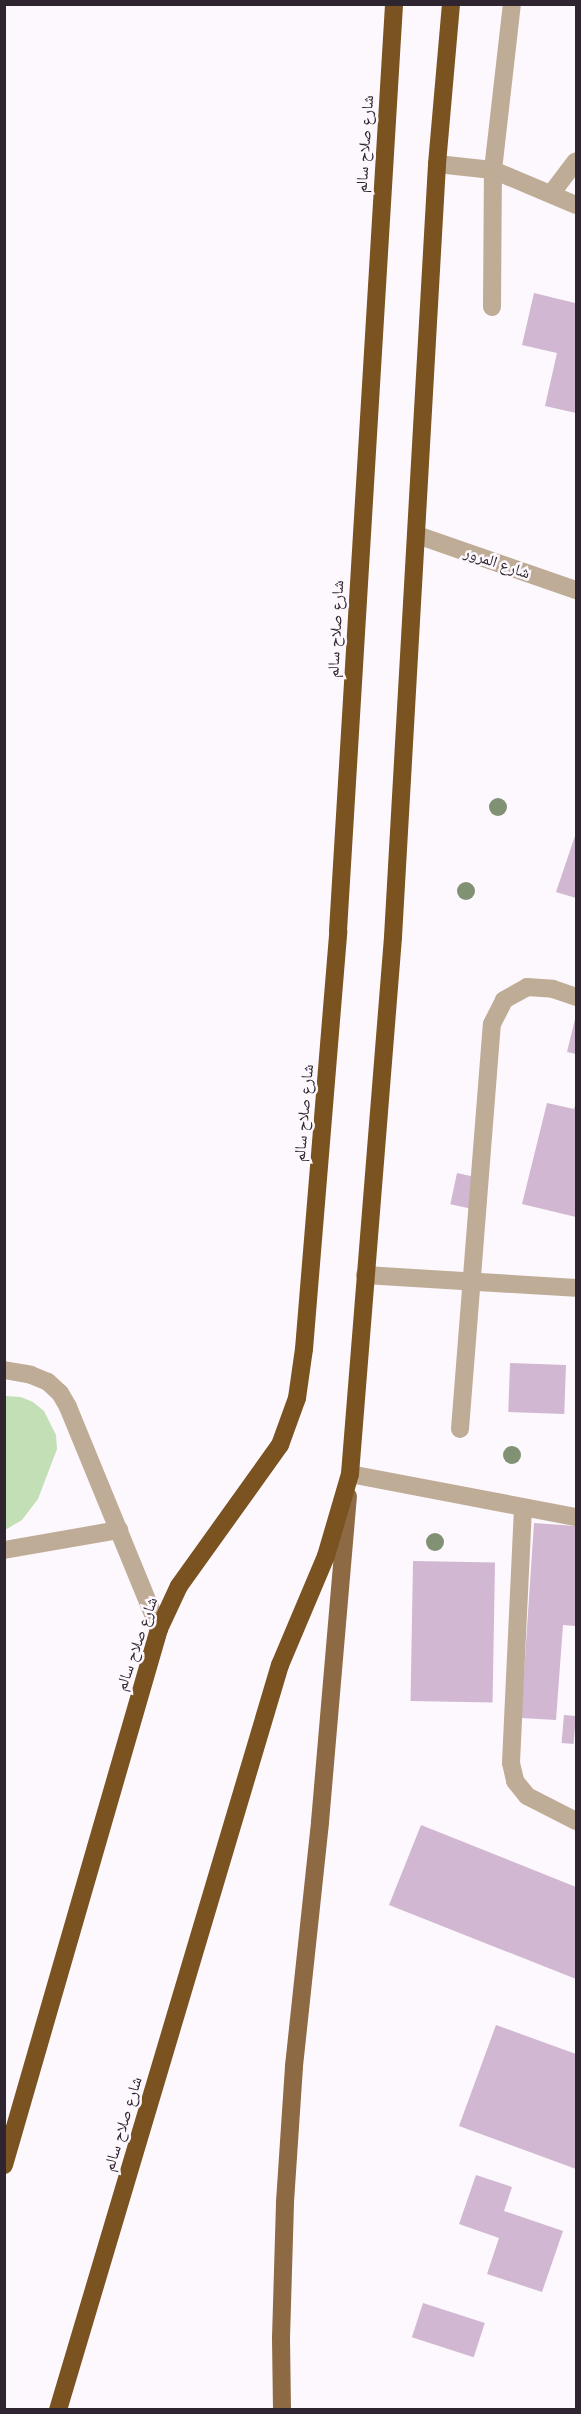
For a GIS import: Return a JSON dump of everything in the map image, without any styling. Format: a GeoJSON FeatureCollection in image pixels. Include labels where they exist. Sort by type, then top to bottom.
{"type":"FeatureCollection","features":[{"type":"Feature","properties":{"kind":"highway","name":"شارع صلاح سالم"},"geometry":{"type":"LineString","coordinates":[[4,2165],[159,1629],[178,1586],[280,1445],[297,1398],[304,1349],[338,931],[394,4]]}},
{"type":"Feature","properties":{"kind":"highway","name":"شارع صلاح سالم"},"geometry":{"type":"LineString","coordinates":[[58,2409],[280,1665],[326,1556],[350,1474],[393,937],[437,164],[451,4]]}},
{"type":"Feature","properties":{"kind":"main road","name":"شارع صلاح سالم"},"geometry":{"type":"LineString","coordinates":[[282,2409],[281,2338],[285,2213],[294,2066],[320,1822],[350,1474]]}},
{"type":"Feature","properties":{"kind":"street"},"geometry":{"type":"LineString","coordinates":[[492,307],[493,170],[512,4]]}},
{"type":"Feature","properties":{"kind":"street"},"geometry":{"type":"LineString","coordinates":[[551,194],[576,161]]}},
{"type":"Feature","properties":{"kind":"street"},"geometry":{"type":"LineString","coordinates":[[437,164],[493,170],[576,205]]}},
{"type":"Feature","properties":{"kind":"street","name":"شارع المرور"},"geometry":{"type":"LineString","coordinates":[[417,536],[576,590]]}},
{"type":"Feature","properties":{"kind":"street"},"geometry":{"type":"LineString","coordinates":[[460,1429],[492,1024],[504,1000],[527,987],[553,989],[576,997]]}},
{"type":"Feature","properties":{"kind":"street"},"geometry":{"type":"LineString","coordinates":[[365,1275],[576,1288]]}},
{"type":"Feature","properties":{"kind":"street"},"geometry":{"type":"LineString","coordinates":[[4,1370],[31,1375],[48,1382],[60,1393],[68,1407],[159,1629]]}},
{"type":"Feature","properties":{"kind":"street"},"geometry":{"type":"LineString","coordinates":[[350,1474],[576,1517]]}},
{"type":"Feature","properties":{"kind":"street"},"geometry":{"type":"LineString","coordinates":[[523,1508],[511,1763],[515,1781],[527,1796],[576,1821]]}},
{"type":"Feature","properties":{"kind":"street"},"geometry":{"type":"LineString","coordinates":[[4,1550],[119,1530]]}},
{"type":"Feature","properties":{"kind":"green space"},"geometry":{"type":"Polygon","coordinates":[[[4,1396],[21,1397],[33,1402],[44,1411],[56,1435],[57,1449],[38,1499],[22,1520],[5,1530],[4,1396]]]}},
{"type":"Feature","properties":{"kind":"building"},"geometry":{"type":"Polygon","coordinates":[[[534,293],[575,303],[576,299],[576,413],[545,406],[557,353],[522,345],[534,293]]]}},
{"type":"Feature","properties":{"kind":"building"},"geometry":{"type":"Polygon","coordinates":[[[576,833],[576,898],[556,892],[576,833]]]}},
{"type":"Feature","properties":{"kind":"building"},"geometry":{"type":"Polygon","coordinates":[[[576,1015],[576,1054],[567,1052],[576,1015]]]}},
{"type":"Feature","properties":{"kind":"building"},"geometry":{"type":"Polygon","coordinates":[[[576,1102],[576,1217],[522,1204],[547,1103],[574,1109],[576,1102]]]}},
{"type":"Feature","properties":{"kind":"building"},"geometry":{"type":"Polygon","coordinates":[[[457,1173],[476,1177],[469,1208],[450,1204],[457,1173]]]}},
{"type":"Feature","properties":{"kind":"building"},"geometry":{"type":"Polygon","coordinates":[[[510,1363],[566,1365],[564,1414],[508,1412],[510,1363]]]}},
{"type":"Feature","properties":{"kind":"building"},"geometry":{"type":"Polygon","coordinates":[[[534,1523],[576,1526],[576,1626],[563,1625],[556,1720],[521,1718],[534,1523]]]}},
{"type":"Feature","properties":{"kind":"building"},"geometry":{"type":"Polygon","coordinates":[[[413,1561],[495,1562],[493,1702],[411,1701],[413,1561]]]}},
{"type":"Feature","properties":{"kind":"building"},"geometry":{"type":"Polygon","coordinates":[[[564,1715],[576,1716],[574,1744],[562,1743],[564,1715]]]}},
{"type":"Feature","properties":{"kind":"building"},"geometry":{"type":"Polygon","coordinates":[[[421,1825],[576,1887],[576,1979],[389,1905],[421,1825]]]}},
{"type":"Feature","properties":{"kind":"building"},"geometry":{"type":"Polygon","coordinates":[[[496,2025],[576,2054],[576,2169],[459,2126],[496,2025]]]}},
{"type":"Feature","properties":{"kind":"building"},"geometry":{"type":"Polygon","coordinates":[[[476,2175],[512,2187],[504,2211],[563,2231],[542,2292],[487,2274],[499,2238],[459,2224],[476,2175]]]}},
{"type":"Feature","properties":{"kind":"building"},"geometry":{"type":"Polygon","coordinates":[[[423,2303],[485,2323],[474,2357],[412,2337],[423,2303]]]}}]}
